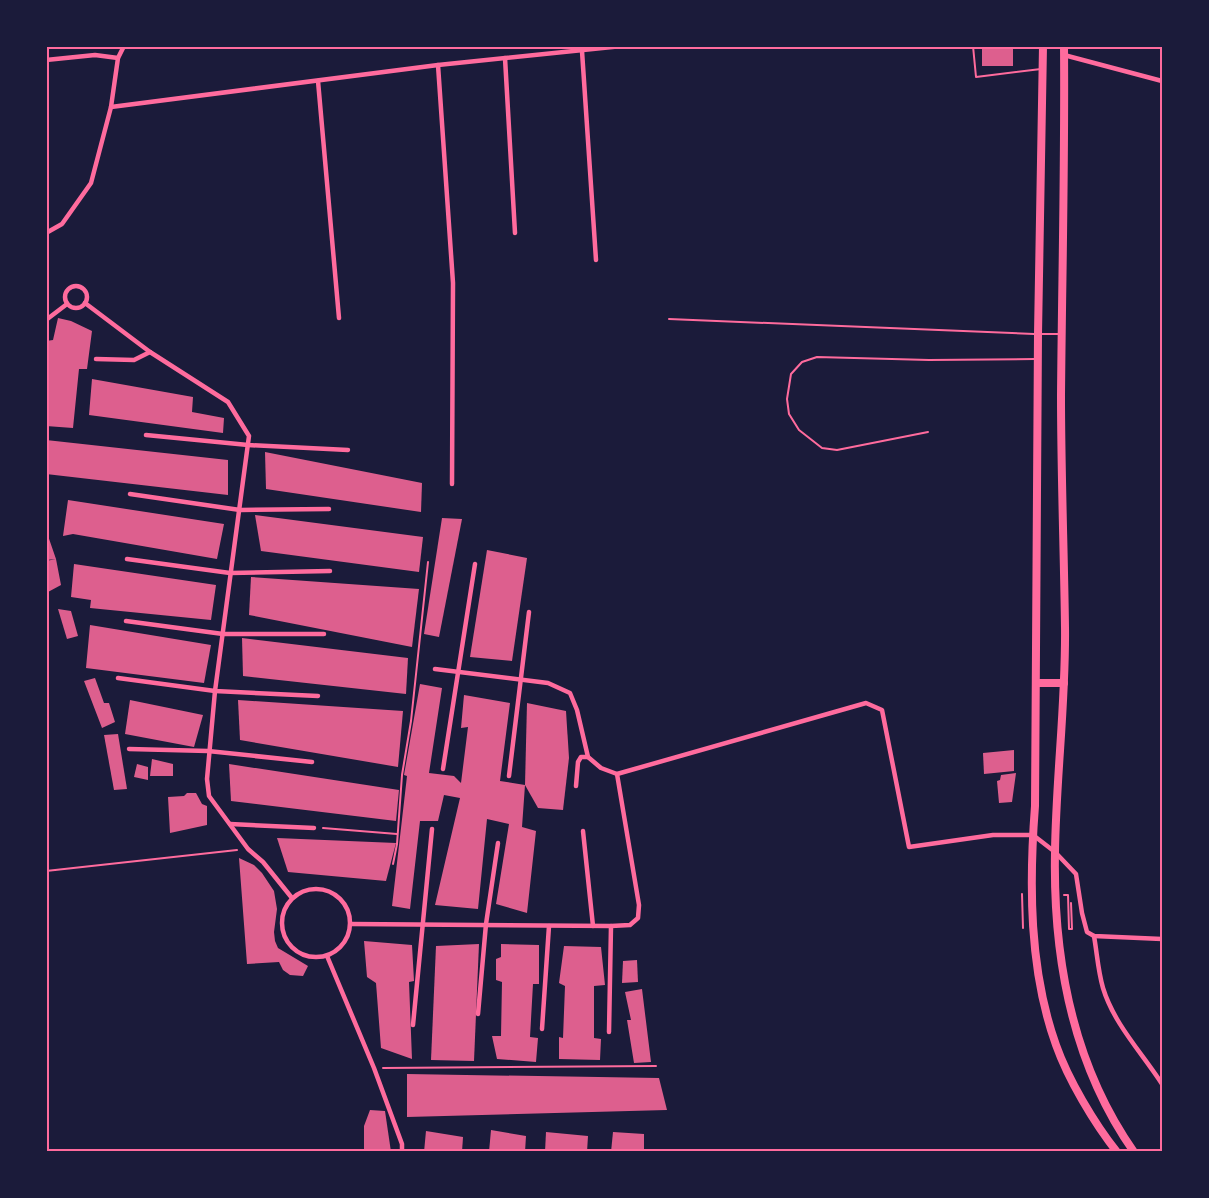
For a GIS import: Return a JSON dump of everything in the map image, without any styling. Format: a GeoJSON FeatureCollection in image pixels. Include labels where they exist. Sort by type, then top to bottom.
{"type":"FeatureCollection","features":[{"type":"Feature","properties":{"kind":"main road"},"geometry":{"type":"LineString","coordinates":[[1043,46],[1038,334],[1035,806],[1032,870],[1036,956],[1048,1020],[1056,1046],[1095,1120],[1117,1152]]}},
{"type":"Feature","properties":{"kind":"main road"},"geometry":{"type":"LineString","coordinates":[[1064,51],[1061,461],[1065,629],[1055,852],[1059,948],[1069,1005],[1077,1034],[1112,1118],[1134,1152]]}},
{"type":"Feature","properties":{"kind":"main road"},"geometry":{"type":"LineString","coordinates":[[1036,683],[1064,683]]}},
{"type":"Feature","properties":{"kind":"street"},"geometry":{"type":"LineString","coordinates":[[46,233],[62,224],[91,183],[111,107],[118,58],[124,46]]}},
{"type":"Feature","properties":{"kind":"street"},"geometry":{"type":"LineString","coordinates":[[111,107],[438,65],[622,46]]}},
{"type":"Feature","properties":{"kind":"street"},"geometry":{"type":"LineString","coordinates":[[582,51],[596,260]]}},
{"type":"Feature","properties":{"kind":"street"},"geometry":{"type":"LineString","coordinates":[[1064,51],[1162,81]]}},
{"type":"Feature","properties":{"kind":"street"},"geometry":{"type":"LineString","coordinates":[[46,60],[95,55],[118,58]]}},
{"type":"Feature","properties":{"kind":"street"},"geometry":{"type":"LineString","coordinates":[[505,58],[515,233]]}},
{"type":"Feature","properties":{"kind":"street"},"geometry":{"type":"LineString","coordinates":[[438,65],[453,283],[452,484]]}},
{"type":"Feature","properties":{"kind":"street"},"geometry":{"type":"LineString","coordinates":[[318,81],[339,318]]}},
{"type":"Feature","properties":{"kind":"street"},"geometry":{"type":"LineString","coordinates":[[75,286],[81,287],[86,291],[85,303],[76,308],[67,304],[64,298],[66,292],[75,286]]}},
{"type":"Feature","properties":{"kind":"street"},"geometry":{"type":"LineString","coordinates":[[85,303],[150,352],[228,402],[249,436],[215,691],[207,779],[209,796],[249,849],[263,862],[292,898]]}},
{"type":"Feature","properties":{"kind":"street"},"geometry":{"type":"LineString","coordinates":[[46,320],[67,304]]}},
{"type":"Feature","properties":{"kind":"street"},"geometry":{"type":"LineString","coordinates":[[96,359],[134,360],[150,352]]}},
{"type":"Feature","properties":{"kind":"street"},"geometry":{"type":"LineString","coordinates":[[146,435],[248,445],[348,450]]}},
{"type":"Feature","properties":{"kind":"street"},"geometry":{"type":"LineString","coordinates":[[130,494],[240,510],[329,509]]}},
{"type":"Feature","properties":{"kind":"street"},"geometry":{"type":"LineString","coordinates":[[127,559],[230,573],[330,571]]}},
{"type":"Feature","properties":{"kind":"street"},"geometry":{"type":"LineString","coordinates":[[443,769],[475,564]]}},
{"type":"Feature","properties":{"kind":"street"},"geometry":{"type":"LineString","coordinates":[[509,777],[529,612]]}},
{"type":"Feature","properties":{"kind":"street"},"geometry":{"type":"LineString","coordinates":[[126,621],[223,634],[324,634]]}},
{"type":"Feature","properties":{"kind":"street"},"geometry":{"type":"LineString","coordinates":[[435,669],[548,683],[570,693],[577,710],[588,758]]}},
{"type":"Feature","properties":{"kind":"street"},"geometry":{"type":"LineString","coordinates":[[118,678],[215,691],[318,696]]}},
{"type":"Feature","properties":{"kind":"street"},"geometry":{"type":"LineString","coordinates":[[576,786],[578,762],[581,757],[588,758],[601,768],[617,774],[866,703],[882,710],[909,847],[993,835],[1033,835],[1055,852],[1076,874],[1082,913],[1088,932],[1094,936],[1162,939]]}},
{"type":"Feature","properties":{"kind":"street"},"geometry":{"type":"LineString","coordinates":[[129,749],[208,750],[312,762]]}},
{"type":"Feature","properties":{"kind":"street"},"geometry":{"type":"LineString","coordinates":[[351,924],[630,925],[638,918],[639,905],[617,774]]}},
{"type":"Feature","properties":{"kind":"street"},"geometry":{"type":"LineString","coordinates":[[229,824],[314,828]]}},
{"type":"Feature","properties":{"kind":"street"},"geometry":{"type":"LineString","coordinates":[[413,1025],[432,829]]}},
{"type":"Feature","properties":{"kind":"street"},"geometry":{"type":"LineString","coordinates":[[583,831],[593,926]]}},
{"type":"Feature","properties":{"kind":"street"},"geometry":{"type":"LineString","coordinates":[[478,1014],[486,924],[498,843]]}},
{"type":"Feature","properties":{"kind":"street"},"geometry":{"type":"LineString","coordinates":[[322,889],[337,895],[347,908],[351,924],[348,938],[339,949],[327,956],[312,957],[298,952],[287,941],[282,926],[284,911],[292,898],[306,890],[322,889]]}},
{"type":"Feature","properties":{"kind":"street"},"geometry":{"type":"LineString","coordinates":[[542,1029],[549,926]]}},
{"type":"Feature","properties":{"kind":"street"},"geometry":{"type":"LineString","coordinates":[[609,1032],[611,926]]}},
{"type":"Feature","properties":{"kind":"street"},"geometry":{"type":"LineString","coordinates":[[1094,936],[1107,997],[1128,1037],[1162,1084]]}},
{"type":"Feature","properties":{"kind":"street"},"geometry":{"type":"LineString","coordinates":[[327,956],[374,1068],[402,1144],[402,1152]]}},
{"type":"Feature","properties":{"kind":"lane"},"geometry":{"type":"LineString","coordinates":[[973,46],[976,77],[1044,69]]}},
{"type":"Feature","properties":{"kind":"lane"},"geometry":{"type":"LineString","coordinates":[[669,319],[1062,334]]}},
{"type":"Feature","properties":{"kind":"lane"},"geometry":{"type":"LineString","coordinates":[[928,432],[837,450],[822,448],[800,430],[789,414],[787,399],[791,374],[802,362],[817,357],[929,360],[1038,359]]}},
{"type":"Feature","properties":{"kind":"path"},"geometry":{"type":"LineString","coordinates":[[393,864],[398,844],[397,834],[428,562]]}},
{"type":"Feature","properties":{"kind":"path"},"geometry":{"type":"LineString","coordinates":[[314,828],[397,834]]}},
{"type":"Feature","properties":{"kind":"path"},"geometry":{"type":"LineString","coordinates":[[46,872],[249,849]]}},
{"type":"Feature","properties":{"kind":"path"},"geometry":{"type":"LineString","coordinates":[[1069,894],[1072,929],[1069,929],[1069,894]]}},
{"type":"Feature","properties":{"kind":"path"},"geometry":{"type":"LineString","coordinates":[[374,1068],[656,1066]]}},
{"type":"Feature","properties":{"kind":"building"},"geometry":{"type":"Polygon","coordinates":[[[982,46],[1013,46],[1013,66],[982,66],[982,46]]]}},
{"type":"Feature","properties":{"kind":"building"},"geometry":{"type":"Polygon","coordinates":[[[58,318],[71,321],[92,331],[87,369],[79,369],[73,428],[46,426],[46,341],[53,340],[58,318]]]}},
{"type":"Feature","properties":{"kind":"building"},"geometry":{"type":"Polygon","coordinates":[[[92,379],[193,397],[192,412],[224,418],[223,433],[89,415],[92,379]]]}},
{"type":"Feature","properties":{"kind":"building"},"geometry":{"type":"Polygon","coordinates":[[[46,440],[228,460],[228,495],[46,474],[46,440]]]}},
{"type":"Feature","properties":{"kind":"building"},"geometry":{"type":"Polygon","coordinates":[[[265,452],[422,483],[421,512],[266,489],[265,452]]]}},
{"type":"Feature","properties":{"kind":"building"},"geometry":{"type":"Polygon","coordinates":[[[68,500],[224,524],[217,559],[73,534],[63,536],[68,500]]]}},
{"type":"Feature","properties":{"kind":"building"},"geometry":{"type":"Polygon","coordinates":[[[255,515],[423,537],[419,572],[261,551],[255,515]]]}},
{"type":"Feature","properties":{"kind":"building"},"geometry":{"type":"Polygon","coordinates":[[[442,518],[462,519],[439,637],[424,634],[442,518]]]}},
{"type":"Feature","properties":{"kind":"building"},"geometry":{"type":"Polygon","coordinates":[[[46,530],[56,559],[46,560],[46,530]]]}},
{"type":"Feature","properties":{"kind":"building"},"geometry":{"type":"Polygon","coordinates":[[[487,550],[527,558],[512,661],[470,657],[487,550]]]}},
{"type":"Feature","properties":{"kind":"building"},"geometry":{"type":"Polygon","coordinates":[[[56,559],[61,585],[48,592],[46,561],[56,559]]]}},
{"type":"Feature","properties":{"kind":"building"},"geometry":{"type":"Polygon","coordinates":[[[74,564],[216,585],[211,620],[90,608],[91,600],[71,597],[74,564]]]}},
{"type":"Feature","properties":{"kind":"building"},"geometry":{"type":"Polygon","coordinates":[[[251,577],[419,589],[412,647],[249,615],[251,577]]]}},
{"type":"Feature","properties":{"kind":"building"},"geometry":{"type":"Polygon","coordinates":[[[58,609],[71,611],[78,636],[67,639],[58,609]]]}},
{"type":"Feature","properties":{"kind":"building"},"geometry":{"type":"Polygon","coordinates":[[[90,625],[211,645],[204,683],[86,668],[90,625]]]}},
{"type":"Feature","properties":{"kind":"building"},"geometry":{"type":"Polygon","coordinates":[[[242,638],[408,658],[406,694],[243,676],[242,638]]]}},
{"type":"Feature","properties":{"kind":"building"},"geometry":{"type":"Polygon","coordinates":[[[95,678],[104,703],[109,703],[115,722],[102,728],[84,681],[95,678]]]}},
{"type":"Feature","properties":{"kind":"building"},"geometry":{"type":"Polygon","coordinates":[[[420,684],[442,688],[429,773],[454,776],[461,783],[468,727],[461,728],[464,695],[510,703],[500,781],[525,785],[522,827],[536,831],[527,913],[496,904],[509,824],[487,819],[478,909],[435,905],[460,798],[444,795],[438,821],[420,821],[410,909],[392,906],[407,776],[404,775],[420,684]]]}},
{"type":"Feature","properties":{"kind":"building"},"geometry":{"type":"Polygon","coordinates":[[[130,700],[203,715],[194,747],[125,734],[130,700]]]}},
{"type":"Feature","properties":{"kind":"building"},"geometry":{"type":"Polygon","coordinates":[[[238,700],[403,711],[398,767],[240,740],[238,700]]]}},
{"type":"Feature","properties":{"kind":"building"},"geometry":{"type":"Polygon","coordinates":[[[527,703],[566,711],[569,758],[563,810],[538,808],[525,785],[527,703]]]}},
{"type":"Feature","properties":{"kind":"building"},"geometry":{"type":"Polygon","coordinates":[[[118,734],[127,789],[114,790],[104,735],[118,734]]]}},
{"type":"Feature","properties":{"kind":"building"},"geometry":{"type":"Polygon","coordinates":[[[1014,750],[1014,771],[984,774],[983,753],[1014,750]]]}},
{"type":"Feature","properties":{"kind":"building"},"geometry":{"type":"Polygon","coordinates":[[[152,759],[173,764],[173,776],[150,776],[152,759]]]}},
{"type":"Feature","properties":{"kind":"building"},"geometry":{"type":"Polygon","coordinates":[[[137,764],[148,767],[148,780],[134,777],[137,764]]]}},
{"type":"Feature","properties":{"kind":"building"},"geometry":{"type":"Polygon","coordinates":[[[229,764],[399,790],[396,821],[231,801],[229,764]]]}},
{"type":"Feature","properties":{"kind":"building"},"geometry":{"type":"Polygon","coordinates":[[[1016,773],[1012,802],[999,803],[997,781],[1000,780],[1001,775],[1016,773]]]}},
{"type":"Feature","properties":{"kind":"building"},"geometry":{"type":"Polygon","coordinates":[[[187,793],[196,793],[202,804],[207,806],[207,825],[170,833],[168,797],[184,796],[187,793]]]}},
{"type":"Feature","properties":{"kind":"building"},"geometry":{"type":"Polygon","coordinates":[[[277,838],[396,843],[386,881],[288,872],[277,838]]]}},
{"type":"Feature","properties":{"kind":"building"},"geometry":{"type":"Polygon","coordinates":[[[239,858],[254,865],[274,891],[277,909],[275,941],[278,948],[308,966],[303,976],[290,975],[283,970],[279,962],[247,964],[239,858]]]}},
{"type":"Feature","properties":{"kind":"building"},"geometry":{"type":"Polygon","coordinates":[[[364,941],[412,945],[414,981],[409,982],[412,1059],[381,1048],[376,983],[367,977],[364,941]]]}},
{"type":"Feature","properties":{"kind":"building"},"geometry":{"type":"Polygon","coordinates":[[[479,944],[474,1061],[431,1060],[436,946],[479,944]]]}},
{"type":"Feature","properties":{"kind":"building"},"geometry":{"type":"Polygon","coordinates":[[[501,944],[539,945],[539,984],[533,984],[530,1037],[538,1038],[536,1062],[497,1059],[492,1036],[501,1036],[502,982],[496,980],[496,959],[501,957],[501,944]]]}},
{"type":"Feature","properties":{"kind":"building"},"geometry":{"type":"Polygon","coordinates":[[[564,946],[601,947],[605,985],[594,986],[594,1038],[601,1039],[600,1060],[559,1059],[559,1037],[563,1038],[565,986],[559,983],[564,946]]]}},
{"type":"Feature","properties":{"kind":"building"},"geometry":{"type":"Polygon","coordinates":[[[637,960],[638,982],[622,983],[623,961],[637,960]]]}},
{"type":"Feature","properties":{"kind":"building"},"geometry":{"type":"Polygon","coordinates":[[[642,989],[651,1062],[634,1063],[627,1020],[631,1020],[625,992],[642,989]]]}},
{"type":"Feature","properties":{"kind":"building"},"geometry":{"type":"Polygon","coordinates":[[[407,1074],[659,1078],[667,1110],[407,1117],[407,1074]]]}},
{"type":"Feature","properties":{"kind":"building"},"geometry":{"type":"Polygon","coordinates":[[[370,1110],[385,1111],[391,1152],[364,1152],[364,1126],[370,1110]]]}},
{"type":"Feature","properties":{"kind":"building"},"geometry":{"type":"Polygon","coordinates":[[[491,1130],[526,1136],[525,1152],[489,1152],[491,1130]]]}},
{"type":"Feature","properties":{"kind":"building"},"geometry":{"type":"Polygon","coordinates":[[[426,1131],[463,1137],[462,1152],[424,1152],[426,1131]]]}},
{"type":"Feature","properties":{"kind":"building"},"geometry":{"type":"Polygon","coordinates":[[[546,1132],[588,1136],[587,1152],[545,1152],[546,1132]]]}},
{"type":"Feature","properties":{"kind":"building"},"geometry":{"type":"Polygon","coordinates":[[[613,1132],[644,1134],[644,1152],[611,1152],[613,1132]]]}}]}
